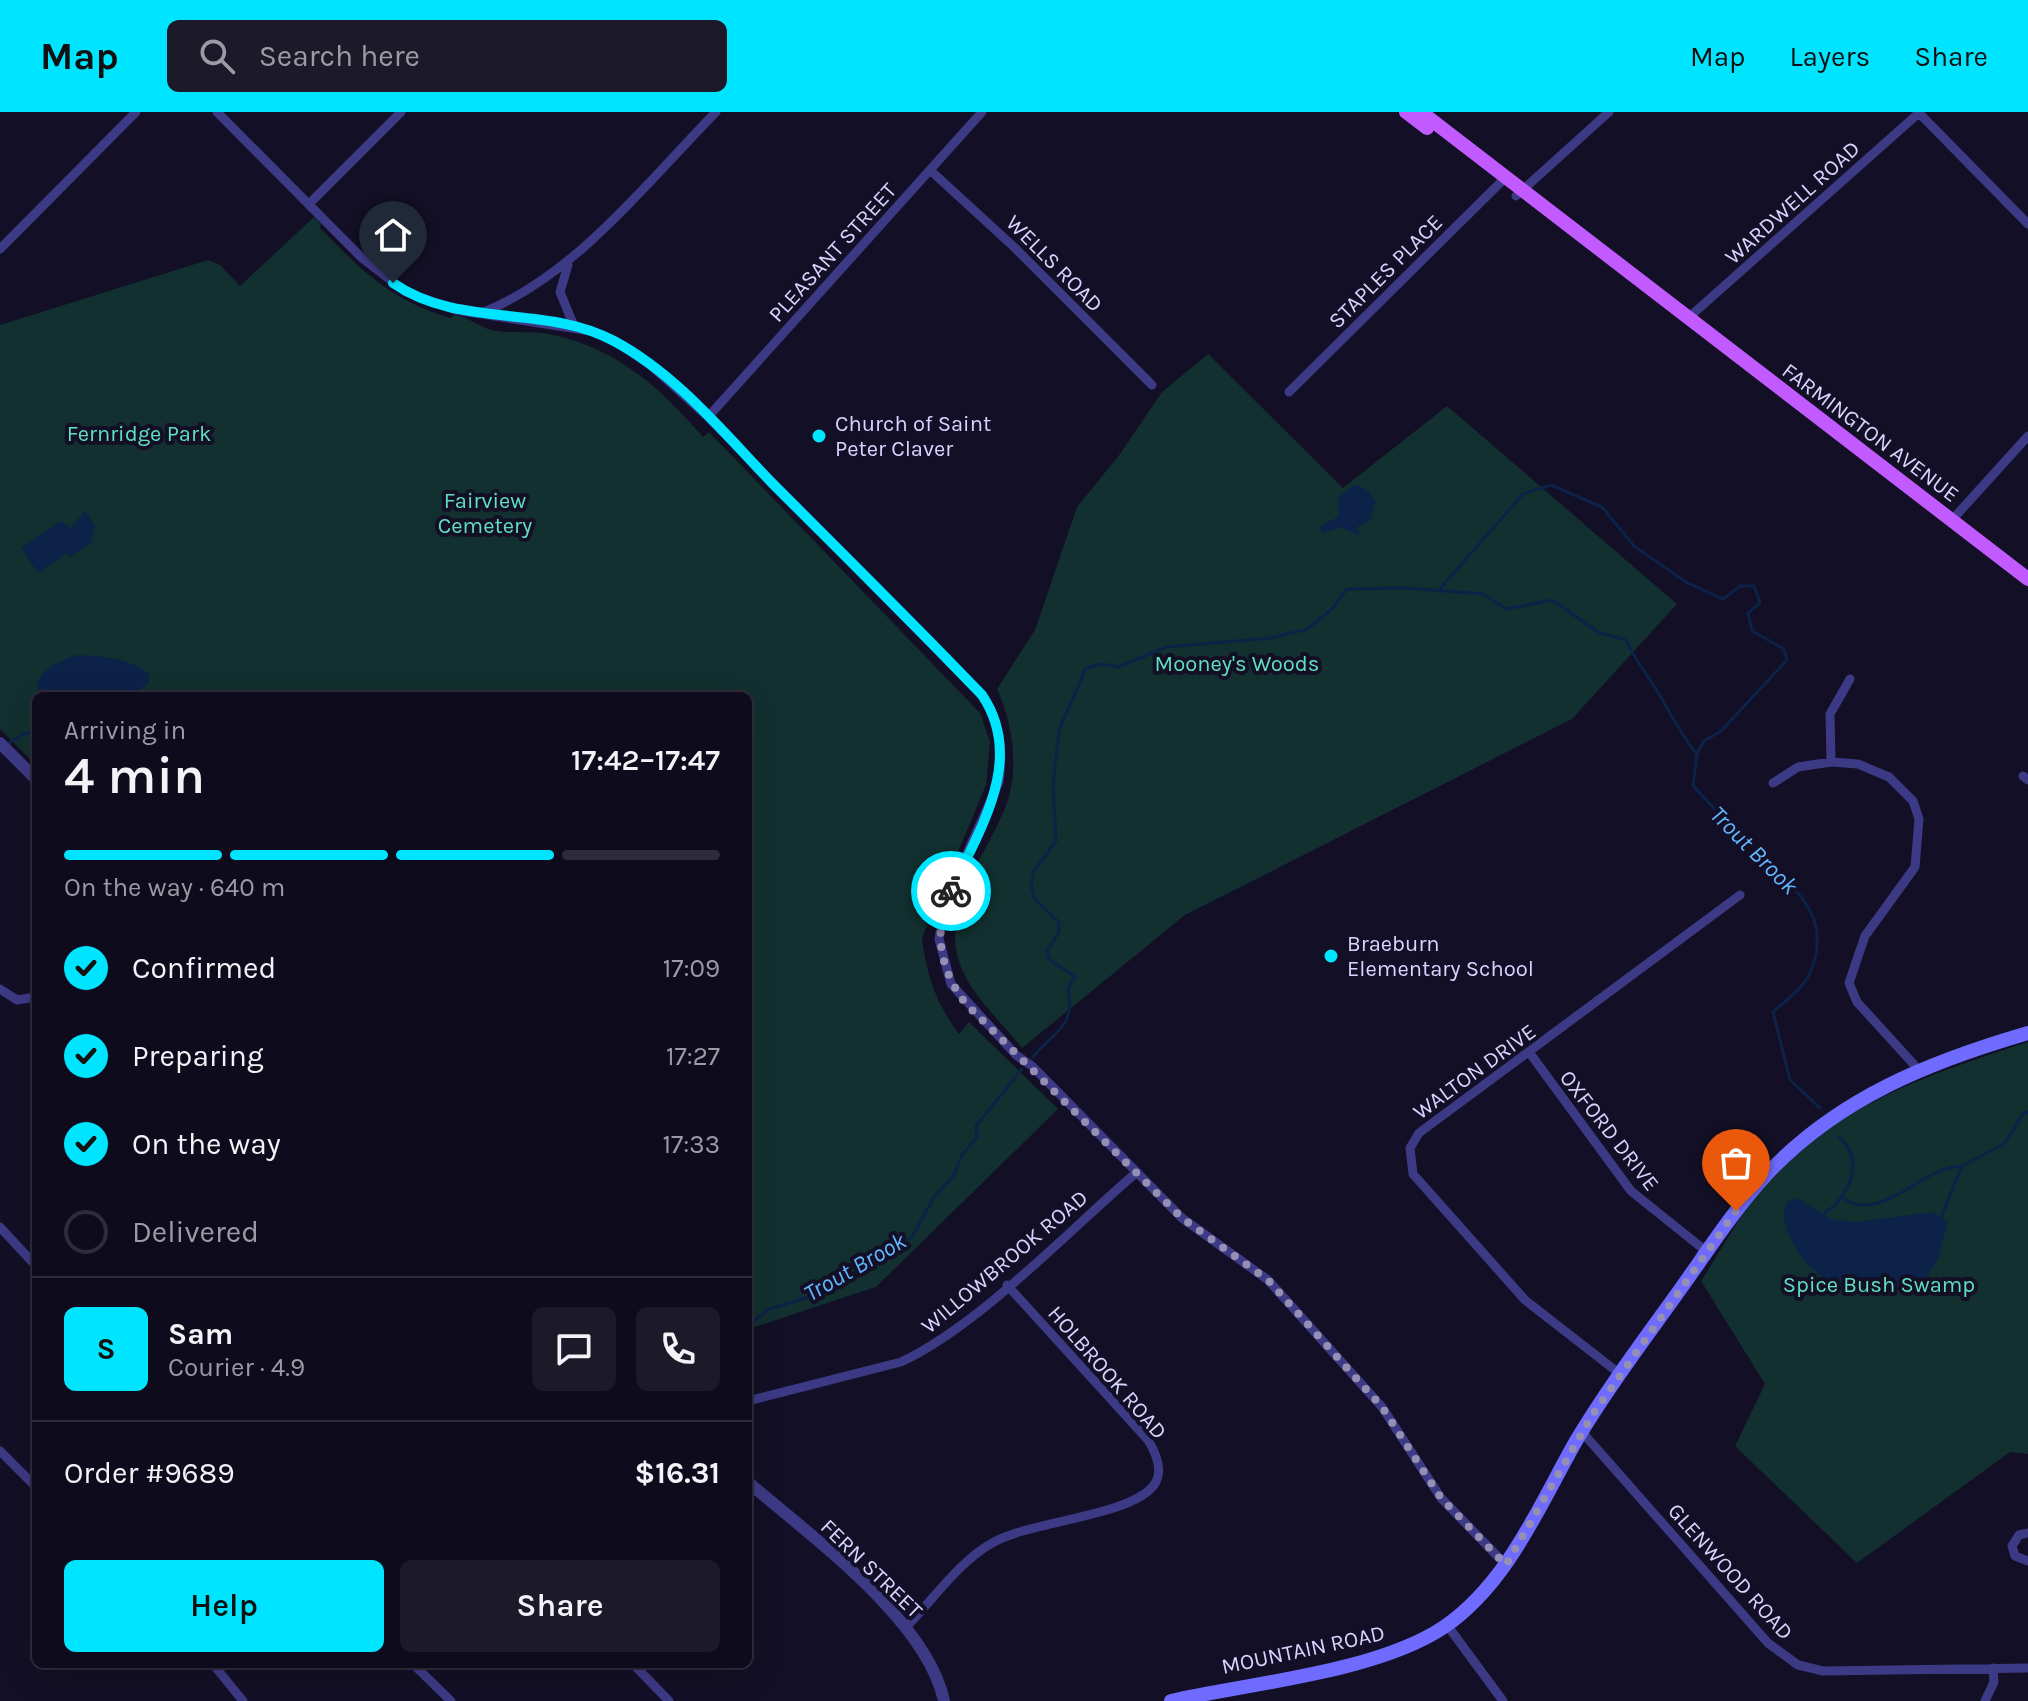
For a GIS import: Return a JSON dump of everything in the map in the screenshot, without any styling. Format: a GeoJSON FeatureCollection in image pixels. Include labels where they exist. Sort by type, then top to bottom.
{"type":"FeatureCollection","features":[{"type":"Feature","properties":{"kind":"main road","name":"FARMINGTON AVENUE"},"geometry":{"type":"LineString","coordinates":[[1406,112],[1675,304],[1687,319],[2028,579]]}},
{"type":"Feature","properties":{"kind":"main road","name":"FARMINGTON AVENUE"},"geometry":{"type":"LineString","coordinates":[[1421,112],[1503,180]]}},
{"type":"Feature","properties":{"kind":"main road","name":"MOUNTAIN ROAD"},"geometry":{"type":"LineString","coordinates":[[1171,1701],[1389,1655],[1447,1625],[1479,1596],[1506,1565],[1582,1432],[1620,1374],[1747,1197],[1787,1153],[1861,1098],[1918,1069],[2028,1033]]}},
{"type":"Feature","properties":{"kind":"street"},"geometry":{"type":"LineString","coordinates":[[0,249],[136,112]]}},
{"type":"Feature","properties":{"kind":"street"},"geometry":{"type":"LineString","coordinates":[[217,112],[362,258],[406,292],[429,302],[480,313],[574,326],[605,336],[629,350],[708,417],[982,695],[994,714],[1001,744],[999,782],[945,902],[939,939],[951,984],[1016,1055],[1032,1066],[1182,1218],[1268,1280],[1382,1407],[1441,1498],[1506,1565]]}},
{"type":"Feature","properties":{"kind":"street"},"geometry":{"type":"LineString","coordinates":[[309,204],[401,112]]}},
{"type":"Feature","properties":{"kind":"street"},"geometry":{"type":"LineString","coordinates":[[480,313],[531,289],[572,259],[716,112]]}},
{"type":"Feature","properties":{"kind":"street","name":"PLEASANT STREET"},"geometry":{"type":"LineString","coordinates":[[708,417],[982,112]]}},
{"type":"Feature","properties":{"kind":"street"},"geometry":{"type":"LineString","coordinates":[[1519,192],[1609,112]]}},
{"type":"Feature","properties":{"kind":"street"},"geometry":{"type":"LineString","coordinates":[[1919,112],[2028,224]]}},
{"type":"Feature","properties":{"kind":"street","name":"WARDWELL ROAD"},"geometry":{"type":"LineString","coordinates":[[1687,319],[1919,112]]}},
{"type":"Feature","properties":{"kind":"street","name":"WELLS ROAD"},"geometry":{"type":"LineString","coordinates":[[930,170],[1014,247],[1152,385]]}},
{"type":"Feature","properties":{"kind":"street","name":"STAPLES PLACE"},"geometry":{"type":"LineString","coordinates":[[1289,392],[1503,180]]}},
{"type":"Feature","properties":{"kind":"street"},"geometry":{"type":"LineString","coordinates":[[572,259],[562,278],[560,292],[574,326]]}},
{"type":"Feature","properties":{"kind":"street"},"geometry":{"type":"LineString","coordinates":[[1952,520],[2028,436]]}},
{"type":"Feature","properties":{"kind":"street"},"geometry":{"type":"LineString","coordinates":[[1831,762],[1830,714],[1850,679]]}},
{"type":"Feature","properties":{"kind":"street"},"geometry":{"type":"LineString","coordinates":[[0,743],[32,775]]}},
{"type":"Feature","properties":{"kind":"street"},"geometry":{"type":"LineString","coordinates":[[1773,783],[1798,767],[1831,762],[1858,764],[1889,777],[1913,801],[1919,819],[1915,867],[1865,936],[1849,983],[1857,1002],[1918,1069]]}},
{"type":"Feature","properties":{"kind":"street","name":"WALTON DRIVE"},"geometry":{"type":"LineString","coordinates":[[1620,1374],[1525,1300],[1410,1167],[1410,1148],[1419,1133],[1740,895]]}},
{"type":"Feature","properties":{"kind":"street"},"geometry":{"type":"LineString","coordinates":[[0,989],[17,1000],[32,998]]}},
{"type":"Feature","properties":{"kind":"street","name":"OXFORD DRIVE"},"geometry":{"type":"LineString","coordinates":[[1529,1052],[1631,1191],[1707,1252]]}},
{"type":"Feature","properties":{"kind":"street","name":"WILLOWBROOK ROAD"},"geometry":{"type":"LineString","coordinates":[[752,1400],[901,1362],[942,1340],[1137,1172]]}},
{"type":"Feature","properties":{"kind":"street"},"geometry":{"type":"LineString","coordinates":[[0,1227],[32,1262]]}},
{"type":"Feature","properties":{"kind":"street","name":"HOLBROOK ROAD"},"geometry":{"type":"LineString","coordinates":[[906,1627],[976,1555],[995,1541],[1128,1502],[1147,1491],[1158,1475],[1159,1463],[1148,1440],[1007,1285]]}},
{"type":"Feature","properties":{"kind":"street","name":"GLENWOOD ROAD"},"geometry":{"type":"LineString","coordinates":[[1582,1432],[1768,1643],[1788,1660],[1810,1669],[1834,1672],[2028,1668]]}},
{"type":"Feature","properties":{"kind":"street"},"geometry":{"type":"LineString","coordinates":[[0,1451],[32,1483]]}},
{"type":"Feature","properties":{"kind":"street","name":"FERN STREET"},"geometry":{"type":"LineString","coordinates":[[752,1486],[906,1627],[930,1659],[944,1701]]}},
{"type":"Feature","properties":{"kind":"street"},"geometry":{"type":"LineString","coordinates":[[2028,1533],[2019,1535],[2012,1546],[2015,1556],[2028,1561]]}},
{"type":"Feature","properties":{"kind":"street"},"geometry":{"type":"LineString","coordinates":[[1447,1625],[1503,1701]]}},
{"type":"Feature","properties":{"kind":"street"},"geometry":{"type":"LineString","coordinates":[[216,1668],[243,1701]]}},
{"type":"Feature","properties":{"kind":"street"},"geometry":{"type":"LineString","coordinates":[[417,1668],[451,1701]]}},
{"type":"Feature","properties":{"kind":"street"},"geometry":{"type":"LineString","coordinates":[[637,1668],[669,1701]]}},
{"type":"Feature","properties":{"kind":"street"},"geometry":{"type":"LineString","coordinates":[[1985,1701],[1994,1682],[1993,1668]]}},
{"type":"Feature","properties":{"kind":"green space","name":"Fairview Cemetery"},"geometry":{"type":"Polygon","coordinates":[[[314,217],[321,224],[320,228],[364,271],[411,303],[450,318],[454,315],[463,317],[495,331],[542,333],[573,340],[615,359],[653,386],[703,437],[709,432],[980,713],[990,742],[986,785],[922,938],[924,952],[939,1000],[959,1034],[969,1022],[1058,1109],[876,1287],[752,1328],[752,692],[32,692],[32,761],[0,729],[0,325],[208,260],[220,265],[240,286],[314,217]]]}},
{"type":"Feature","properties":{"kind":"green space","name":"Mooney's Woods"},"geometry":{"type":"Polygon","coordinates":[[[1208,354],[1343,488],[1447,406],[1677,604],[1572,719],[1185,915],[1022,1048],[969,983],[962,971],[955,939],[956,919],[969,881],[1010,794],[1013,748],[997,689],[1035,630],[1077,507],[1120,454],[1162,392],[1208,354]]]}},
{"type":"Feature","properties":{"kind":"green space","name":"Spice Bush Swamp"},"geometry":{"type":"Polygon","coordinates":[[[2028,1042],[2028,1454],[2010,1452],[1857,1563],[1735,1446],[1765,1384],[1701,1281],[1757,1195],[1793,1156],[1822,1133],[1887,1095],[1957,1066],[2028,1042]]]}},
{"type":"Feature","properties":{"kind":"water"},"geometry":{"type":"Polygon","coordinates":[[[1355,484],[1369,491],[1376,502],[1370,520],[1357,527],[1360,536],[1341,527],[1322,534],[1320,526],[1338,517],[1339,497],[1355,484]]]}},
{"type":"Feature","properties":{"kind":"water"},"geometry":{"type":"Polygon","coordinates":[[[85,510],[95,526],[91,543],[70,557],[67,553],[38,573],[21,548],[61,521],[71,528],[85,510]]]}},
{"type":"Feature","properties":{"kind":"water"},"geometry":{"type":"Polygon","coordinates":[[[76,655],[104,657],[140,668],[148,673],[150,682],[137,692],[39,692],[39,680],[52,666],[76,655]]]}},
{"type":"Feature","properties":{"kind":"water"},"geometry":{"type":"Polygon","coordinates":[[[1797,1198],[1831,1219],[1855,1222],[1932,1212],[1948,1222],[1938,1259],[1926,1279],[1907,1287],[1867,1292],[1829,1281],[1813,1270],[1790,1237],[1784,1211],[1787,1202],[1797,1198]]]}},
{"type":"Feature","properties":{"kind":"waterway","name":"Trout Brook"},"geometry":{"type":"LineString","coordinates":[[1438,591],[1523,494],[1551,485],[1602,507],[1634,546],[1686,582],[1723,599],[1740,586],[1754,586],[1760,603],[1748,613],[1752,631],[1784,649],[1787,660],[1721,731],[1704,741],[1697,754]]}},
{"type":"Feature","properties":{"kind":"waterway","name":"Trout Brook"},"geometry":{"type":"LineString","coordinates":[[1033,1057],[1066,1020],[1070,1001],[1068,988],[1075,977],[1049,959],[1047,951],[1059,932],[1059,922],[1035,899],[1031,885],[1034,871],[1056,841],[1053,783],[1059,730],[1086,668],[1102,664],[1119,667],[1166,647],[1271,638],[1307,629],[1331,610],[1347,589],[1407,588],[1483,594],[1507,609],[1552,600],[1600,633],[1626,640],[1697,754],[1693,785],[1796,890],[1815,923],[1817,944],[1811,971],[1801,987],[1773,1012],[1790,1080],[1820,1108]]}},
{"type":"Feature","properties":{"kind":"waterway","name":"Trout Brook"},"geometry":{"type":"LineString","coordinates":[[7,744],[26,733],[32,733]]}},
{"type":"Feature","properties":{"kind":"waterway","name":"Trout Brook"},"geometry":{"type":"LineString","coordinates":[[752,1323],[769,1309],[819,1294],[912,1237],[934,1197],[954,1175],[962,1155],[977,1137],[976,1126],[1022,1069]]}},
{"type":"Feature","properties":{"kind":"waterway","name":"Trout Brook"},"geometry":{"type":"LineString","coordinates":[[1940,1220],[1962,1166],[2004,1144],[2023,1114],[2028,1112]]}},
{"type":"Feature","properties":{"kind":"waterway","name":"Trout Brook"},"geometry":{"type":"LineString","coordinates":[[1824,1214],[1847,1188],[1853,1168],[1852,1157],[1839,1137]]}},
{"type":"Feature","properties":{"kind":"waterway"},"geometry":{"type":"LineString","coordinates":[[1843,1198],[1858,1204],[1887,1200],[1947,1168],[1962,1166]]}},
{"type":"Feature","properties":{"kind":"way so far"},"geometry":{"type":"LineString","coordinates":[[951,891],[945,902],[939,939],[942,960],[951,984],[966,1004],[1016,1055],[1032,1066],[1182,1218],[1268,1280],[1382,1407],[1423,1475],[1441,1498],[1506,1565],[1593,1414],[1736,1211]]}},
{"type":"Feature","properties":{"kind":"place","name":"Church of Saint Peter Claver"},"geometry":{"type":"Point","coordinates":[819,436]}},
{"type":"Feature","properties":{"kind":"place","name":"Braeburn Elementary School"},"geometry":{"type":"Point","coordinates":[1331,956]}},
{"type":"Feature","properties":{"kind":"route"},"geometry":{"type":"LineString","coordinates":[[393,283],[429,302],[456,310],[574,326],[615,341],[629,350],[678,387],[982,695],[994,714],[999,730],[999,782],[951,891]]}},
{"type":"Feature","properties":{"kind":"park label","name":"Fernridge Park"},"geometry":{"type":"Point","coordinates":[139,433]}}]}
